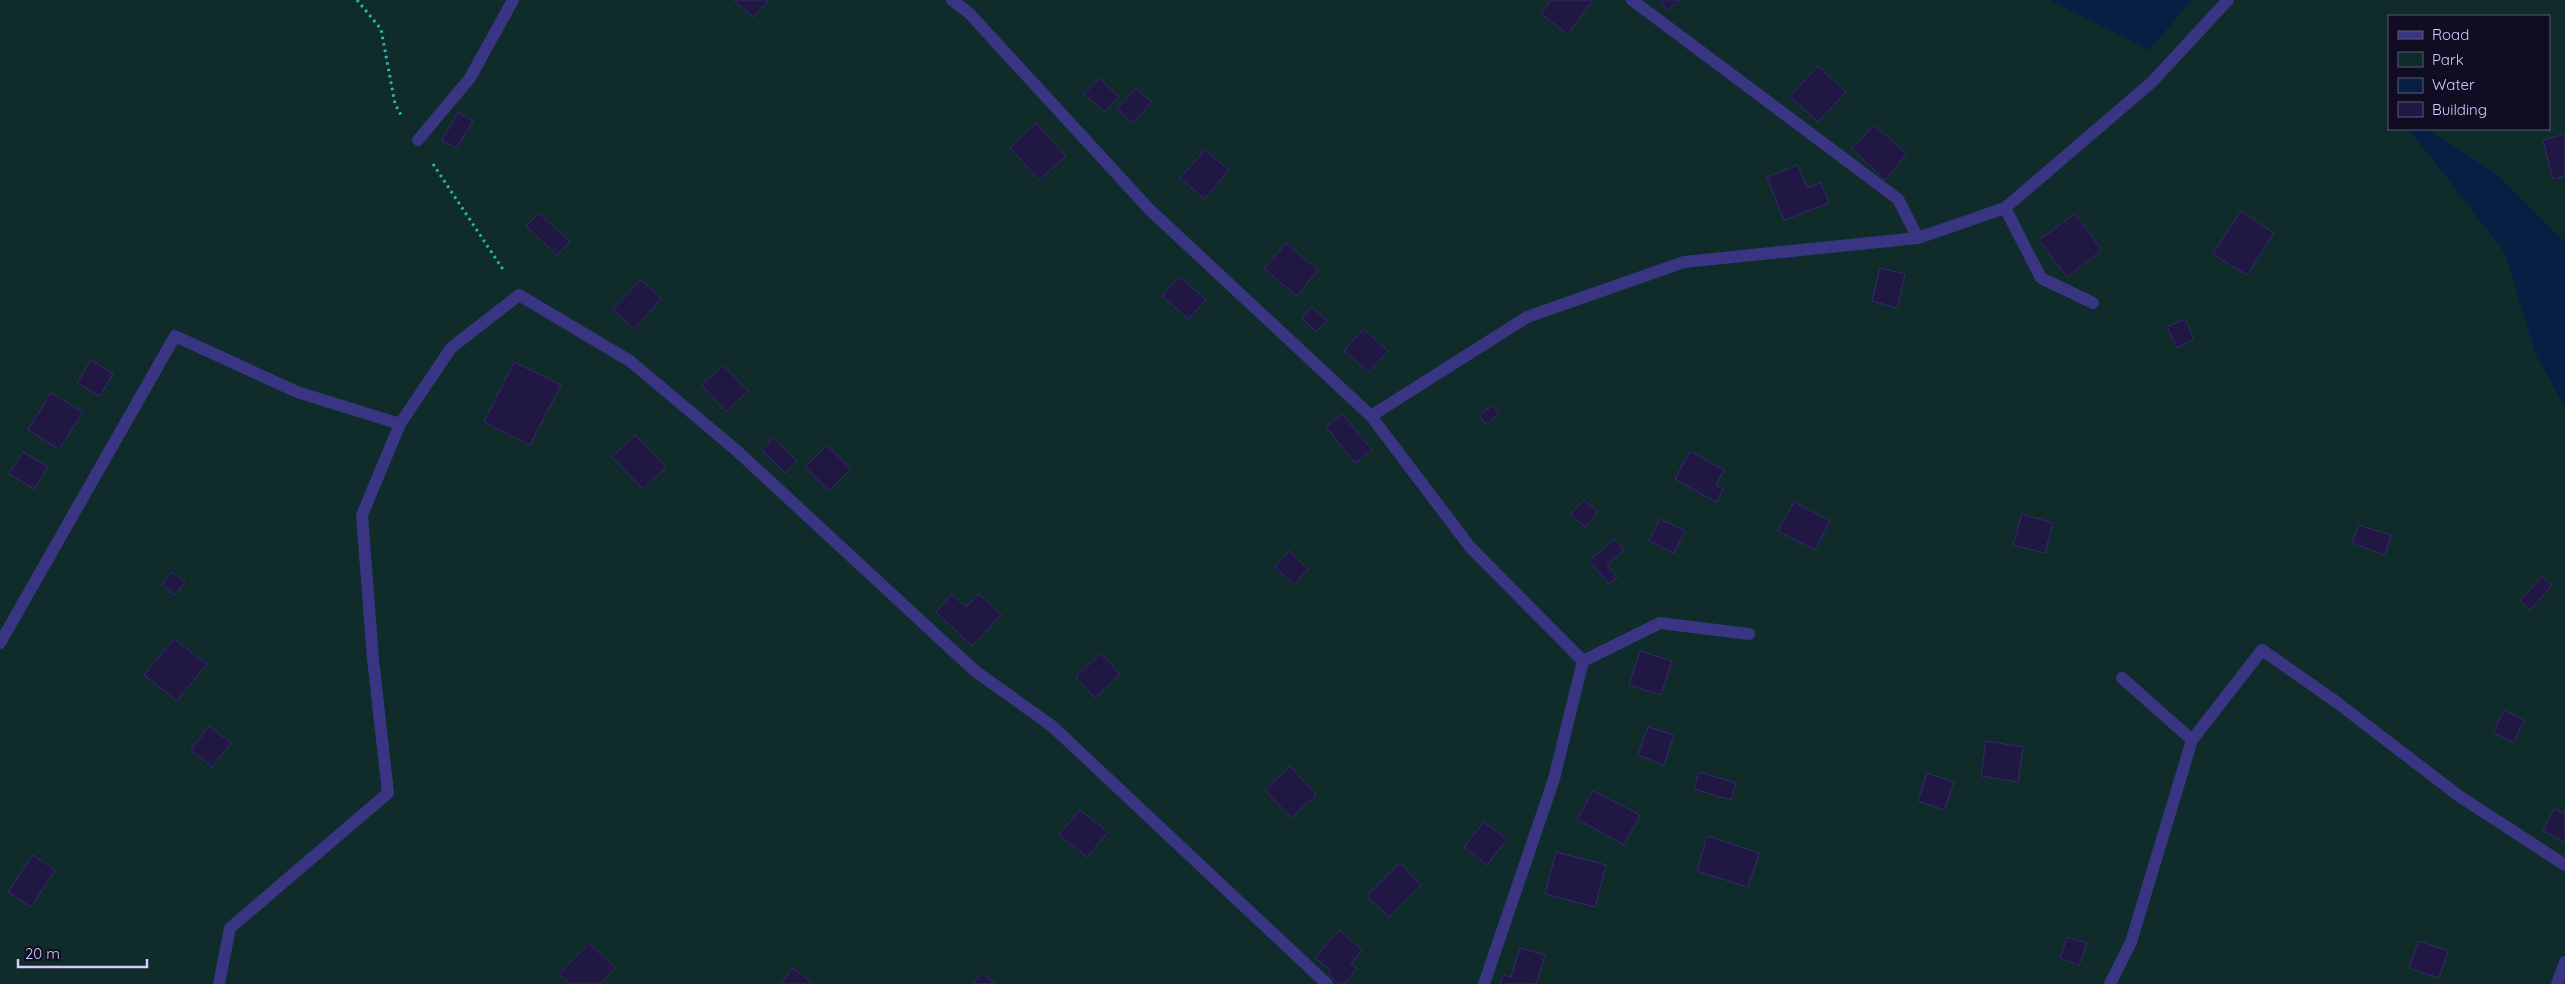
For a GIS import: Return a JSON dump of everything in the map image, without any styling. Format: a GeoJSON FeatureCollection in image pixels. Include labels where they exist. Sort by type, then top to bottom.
{"type":"FeatureCollection","features":[{"type":"Feature","properties":{"kind":"lane"},"geometry":{"type":"LineString","coordinates":[[418,140],[470,78],[513,0]]}},
{"type":"Feature","properties":{"kind":"lane"},"geometry":{"type":"LineString","coordinates":[[952,0],[969,13],[1148,209],[1371,416],[1470,547],[1583,661]]}},
{"type":"Feature","properties":{"kind":"lane"},"geometry":{"type":"LineString","coordinates":[[1632,0],[1898,199],[1918,238]]}},
{"type":"Feature","properties":{"kind":"lane"},"geometry":{"type":"LineString","coordinates":[[1371,416],[1527,317],[1684,262],[1918,238],[2005,208],[2152,82],[2228,0]]}},
{"type":"Feature","properties":{"kind":"lane"},"geometry":{"type":"LineString","coordinates":[[2005,208],[2041,278],[2093,303]]}},
{"type":"Feature","properties":{"kind":"lane"},"geometry":{"type":"LineString","coordinates":[[219,984],[230,928],[388,793],[373,659],[362,515],[400,424],[452,348],[519,295],[630,361],[736,450],[974,671],[1052,726],[1327,984]]}},
{"type":"Feature","properties":{"kind":"lane"},"geometry":{"type":"LineString","coordinates":[[0,643],[175,336],[297,392],[400,424]]}},
{"type":"Feature","properties":{"kind":"lane"},"geometry":{"type":"LineString","coordinates":[[1484,984],[1554,779],[1583,661],[1660,623],[1749,634]]}},
{"type":"Feature","properties":{"kind":"lane"},"geometry":{"type":"LineString","coordinates":[[2110,984],[2131,942],[2192,740],[2262,650],[2335,701],[2459,796],[2565,865]]}},
{"type":"Feature","properties":{"kind":"lane"},"geometry":{"type":"LineString","coordinates":[[2122,678],[2192,740]]}},
{"type":"Feature","properties":{"kind":"lane"},"geometry":{"type":"LineString","coordinates":[[2557,984],[2565,962]]}},
{"type":"Feature","properties":{"kind":"green space"},"geometry":{"type":"Polygon","coordinates":[[[0,0],[2565,0],[2565,984],[0,984],[0,0]]]}},
{"type":"Feature","properties":{"kind":"water"},"geometry":{"type":"Polygon","coordinates":[[[2049,0],[2192,0],[2149,50],[2049,0]]]}},
{"type":"Feature","properties":{"kind":"water"},"geometry":{"type":"Polygon","coordinates":[[[2410,130],[2429,130],[2499,176],[2565,242],[2565,407],[2536,355],[2505,253],[2410,130]]]}},
{"type":"Feature","properties":{"kind":"building"},"geometry":{"type":"Polygon","coordinates":[[[734,0],[769,0],[753,17],[734,0]]]}},
{"type":"Feature","properties":{"kind":"building"},"geometry":{"type":"Polygon","coordinates":[[[1551,0],[1593,0],[1568,34],[1541,14],[1551,0]]]}},
{"type":"Feature","properties":{"kind":"building"},"geometry":{"type":"Polygon","coordinates":[[[1660,0],[1679,0],[1667,10],[1660,0]]]}},
{"type":"Feature","properties":{"kind":"building"},"geometry":{"type":"Polygon","coordinates":[[[1818,66],[1846,92],[1818,122],[1790,96],[1818,66]]]}},
{"type":"Feature","properties":{"kind":"building"},"geometry":{"type":"Polygon","coordinates":[[[1099,78],[1119,97],[1105,112],[1084,94],[1099,78]]]}},
{"type":"Feature","properties":{"kind":"building"},"geometry":{"type":"Polygon","coordinates":[[[1136,89],[1152,102],[1133,123],[1117,109],[1136,89]]]}},
{"type":"Feature","properties":{"kind":"building"},"geometry":{"type":"Polygon","coordinates":[[[458,112],[473,121],[456,148],[442,140],[458,112]]]}},
{"type":"Feature","properties":{"kind":"building"},"geometry":{"type":"Polygon","coordinates":[[[1036,123],[1066,156],[1039,180],[1010,148],[1036,123]]]}},
{"type":"Feature","properties":{"kind":"building"},"geometry":{"type":"Polygon","coordinates":[[[1874,125],[1907,154],[1885,180],[1852,149],[1874,125]]]}},
{"type":"Feature","properties":{"kind":"building"},"geometry":{"type":"Polygon","coordinates":[[[2565,134],[2565,176],[2553,179],[2543,140],[2565,134]]]}},
{"type":"Feature","properties":{"kind":"building"},"geometry":{"type":"Polygon","coordinates":[[[1205,150],[1229,170],[1205,199],[1180,178],[1205,150]]]}},
{"type":"Feature","properties":{"kind":"building"},"geometry":{"type":"Polygon","coordinates":[[[1798,165],[1807,188],[1821,183],[1829,203],[1784,220],[1767,177],[1798,165]]]}},
{"type":"Feature","properties":{"kind":"building"},"geometry":{"type":"Polygon","coordinates":[[[2241,211],[2274,233],[2247,275],[2213,254],[2241,211]]]}},
{"type":"Feature","properties":{"kind":"building"},"geometry":{"type":"Polygon","coordinates":[[[539,213],[570,242],[557,255],[526,226],[539,213]]]}},
{"type":"Feature","properties":{"kind":"building"},"geometry":{"type":"Polygon","coordinates":[[[2075,214],[2102,250],[2067,277],[2039,240],[2075,214]]]}},
{"type":"Feature","properties":{"kind":"building"},"geometry":{"type":"Polygon","coordinates":[[[1286,243],[1318,270],[1297,296],[1264,269],[1286,243]]]}},
{"type":"Feature","properties":{"kind":"building"},"geometry":{"type":"Polygon","coordinates":[[[1880,268],[1905,274],[1897,308],[1872,301],[1880,268]]]}},
{"type":"Feature","properties":{"kind":"building"},"geometry":{"type":"Polygon","coordinates":[[[1179,277],[1206,299],[1189,319],[1162,296],[1179,277]]]}},
{"type":"Feature","properties":{"kind":"building"},"geometry":{"type":"Polygon","coordinates":[[[641,280],[661,299],[634,329],[613,309],[641,280]]]}},
{"type":"Feature","properties":{"kind":"building"},"geometry":{"type":"Polygon","coordinates":[[[1312,307],[1327,321],[1316,332],[1302,318],[1312,307]]]}},
{"type":"Feature","properties":{"kind":"building"},"geometry":{"type":"Polygon","coordinates":[[[2185,319],[2194,339],[2177,348],[2167,327],[2185,319]]]}},
{"type":"Feature","properties":{"kind":"building"},"geometry":{"type":"Polygon","coordinates":[[[1363,329],[1388,351],[1369,372],[1344,351],[1363,329]]]}},
{"type":"Feature","properties":{"kind":"building"},"geometry":{"type":"Polygon","coordinates":[[[91,360],[113,374],[100,396],[77,383],[91,360]]]}},
{"type":"Feature","properties":{"kind":"building"},"geometry":{"type":"Polygon","coordinates":[[[514,362],[561,385],[530,445],[484,422],[514,362]]]}},
{"type":"Feature","properties":{"kind":"building"},"geometry":{"type":"Polygon","coordinates":[[[723,365],[748,391],[726,412],[702,385],[723,365]]]}},
{"type":"Feature","properties":{"kind":"building"},"geometry":{"type":"Polygon","coordinates":[[[51,393],[83,412],[59,449],[28,430],[51,393]]]}},
{"type":"Feature","properties":{"kind":"building"},"geometry":{"type":"Polygon","coordinates":[[[1493,405],[1499,414],[1486,424],[1479,415],[1493,405]]]}},
{"type":"Feature","properties":{"kind":"building"},"geometry":{"type":"Polygon","coordinates":[[[1342,414],[1372,450],[1355,463],[1326,427],[1342,414]]]}},
{"type":"Feature","properties":{"kind":"building"},"geometry":{"type":"Polygon","coordinates":[[[635,435],[666,467],[643,489],[612,457],[635,435]]]}},
{"type":"Feature","properties":{"kind":"building"},"geometry":{"type":"Polygon","coordinates":[[[773,438],[797,461],[785,473],[762,450],[773,438]]]}},
{"type":"Feature","properties":{"kind":"building"},"geometry":{"type":"Polygon","coordinates":[[[827,445],[851,469],[829,491],[805,467],[827,445]]]}},
{"type":"Feature","properties":{"kind":"building"},"geometry":{"type":"Polygon","coordinates":[[[1690,451],[1724,470],[1716,485],[1723,489],[1716,502],[1675,479],[1690,451]]]}},
{"type":"Feature","properties":{"kind":"building"},"geometry":{"type":"Polygon","coordinates":[[[23,452],[48,467],[34,489],[9,474],[23,452]]]}},
{"type":"Feature","properties":{"kind":"building"},"geometry":{"type":"Polygon","coordinates":[[[1584,500],[1598,512],[1585,527],[1570,514],[1584,500]]]}},
{"type":"Feature","properties":{"kind":"building"},"geometry":{"type":"Polygon","coordinates":[[[1794,502],[1830,521],[1815,550],[1778,531],[1794,502]]]}},
{"type":"Feature","properties":{"kind":"building"},"geometry":{"type":"Polygon","coordinates":[[[2022,514],[2053,523],[2045,553],[2013,545],[2022,514]]]}},
{"type":"Feature","properties":{"kind":"building"},"geometry":{"type":"Polygon","coordinates":[[[1660,519],[1685,531],[1674,553],[1649,541],[1660,519]]]}},
{"type":"Feature","properties":{"kind":"building"},"geometry":{"type":"Polygon","coordinates":[[[2358,525],[2391,535],[2385,555],[2352,543],[2358,525]]]}},
{"type":"Feature","properties":{"kind":"building"},"geometry":{"type":"Polygon","coordinates":[[[1615,539],[1624,550],[1607,565],[1617,577],[1609,584],[1589,561],[1615,539]]]}},
{"type":"Feature","properties":{"kind":"building"},"geometry":{"type":"Polygon","coordinates":[[[1289,551],[1308,569],[1294,585],[1275,567],[1289,551]]]}},
{"type":"Feature","properties":{"kind":"building"},"geometry":{"type":"Polygon","coordinates":[[[172,572],[185,582],[175,595],[162,585],[172,572]]]}},
{"type":"Feature","properties":{"kind":"building"},"geometry":{"type":"Polygon","coordinates":[[[2542,576],[2552,585],[2530,610],[2520,601],[2542,576]]]}},
{"type":"Feature","properties":{"kind":"building"},"geometry":{"type":"Polygon","coordinates":[[[952,594],[966,607],[979,594],[1001,615],[972,646],[936,612],[952,594]]]}},
{"type":"Feature","properties":{"kind":"building"},"geometry":{"type":"Polygon","coordinates":[[[174,639],[207,664],[177,701],[144,675],[174,639]]]}},
{"type":"Feature","properties":{"kind":"building"},"geometry":{"type":"Polygon","coordinates":[[[1640,651],[1672,661],[1661,695],[1629,685],[1640,651]]]}},
{"type":"Feature","properties":{"kind":"building"},"geometry":{"type":"Polygon","coordinates":[[[1101,653],[1120,674],[1095,698],[1076,677],[1101,653]]]}},
{"type":"Feature","properties":{"kind":"building"},"geometry":{"type":"Polygon","coordinates":[[[2504,710],[2524,720],[2514,742],[2493,733],[2504,710]]]}},
{"type":"Feature","properties":{"kind":"building"},"geometry":{"type":"Polygon","coordinates":[[[209,726],[231,743],[212,767],[191,750],[209,726]]]}},
{"type":"Feature","properties":{"kind":"building"},"geometry":{"type":"Polygon","coordinates":[[[1648,727],[1674,735],[1664,765],[1638,755],[1648,727]]]}},
{"type":"Feature","properties":{"kind":"building"},"geometry":{"type":"Polygon","coordinates":[[[1986,741],[2023,747],[2018,782],[1981,776],[1986,741]]]}},
{"type":"Feature","properties":{"kind":"building"},"geometry":{"type":"Polygon","coordinates":[[[1290,766],[1316,795],[1291,818],[1265,790],[1290,766]]]}},
{"type":"Feature","properties":{"kind":"building"},"geometry":{"type":"Polygon","coordinates":[[[1699,772],[1736,783],[1731,800],[1694,789],[1699,772]]]}},
{"type":"Feature","properties":{"kind":"building"},"geometry":{"type":"Polygon","coordinates":[[[1927,773],[1954,782],[1944,810],[1918,801],[1927,773]]]}},
{"type":"Feature","properties":{"kind":"building"},"geometry":{"type":"Polygon","coordinates":[[[1593,791],[1640,815],[1624,845],[1577,819],[1593,791]]]}},
{"type":"Feature","properties":{"kind":"building"},"geometry":{"type":"Polygon","coordinates":[[[2554,809],[2565,814],[2565,842],[2543,831],[2554,809]]]}},
{"type":"Feature","properties":{"kind":"building"},"geometry":{"type":"Polygon","coordinates":[[[1080,810],[1108,832],[1087,857],[1059,835],[1080,810]]]}},
{"type":"Feature","properties":{"kind":"building"},"geometry":{"type":"Polygon","coordinates":[[[1484,822],[1507,839],[1487,865],[1464,847],[1484,822]]]}},
{"type":"Feature","properties":{"kind":"building"},"geometry":{"type":"Polygon","coordinates":[[[1707,836],[1759,853],[1748,887],[1697,871],[1707,836]]]}},
{"type":"Feature","properties":{"kind":"building"},"geometry":{"type":"Polygon","coordinates":[[[1556,852],[1606,865],[1595,907],[1545,894],[1556,852]]]}},
{"type":"Feature","properties":{"kind":"building"},"geometry":{"type":"Polygon","coordinates":[[[33,855],[55,870],[31,907],[8,892],[33,855]]]}},
{"type":"Feature","properties":{"kind":"building"},"geometry":{"type":"Polygon","coordinates":[[[1400,863],[1421,885],[1389,917],[1367,896],[1400,863]]]}},
{"type":"Feature","properties":{"kind":"building"},"geometry":{"type":"Polygon","coordinates":[[[1339,930],[1362,950],[1351,964],[1357,968],[1344,984],[1339,984],[1328,974],[1331,970],[1315,958],[1339,930]]]}},
{"type":"Feature","properties":{"kind":"building"},"geometry":{"type":"Polygon","coordinates":[[[2067,937],[2087,943],[2079,965],[2060,958],[2067,937]]]}},
{"type":"Feature","properties":{"kind":"building"},"geometry":{"type":"Polygon","coordinates":[[[2419,941],[2448,951],[2439,978],[2409,968],[2419,941]]]}},
{"type":"Feature","properties":{"kind":"building"},"geometry":{"type":"Polygon","coordinates":[[[589,943],[615,968],[600,984],[570,984],[559,974],[589,943]]]}},
{"type":"Feature","properties":{"kind":"building"},"geometry":{"type":"Polygon","coordinates":[[[1520,948],[1545,955],[1536,984],[1500,984],[1503,975],[1511,977],[1520,948]]]}},
{"type":"Feature","properties":{"kind":"building"},"geometry":{"type":"Polygon","coordinates":[[[793,968],[813,984],[780,984],[793,968]]]}},
{"type":"Feature","properties":{"kind":"building"},"geometry":{"type":"Polygon","coordinates":[[[982,973],[995,984],[973,984],[982,973]]]}}]}
